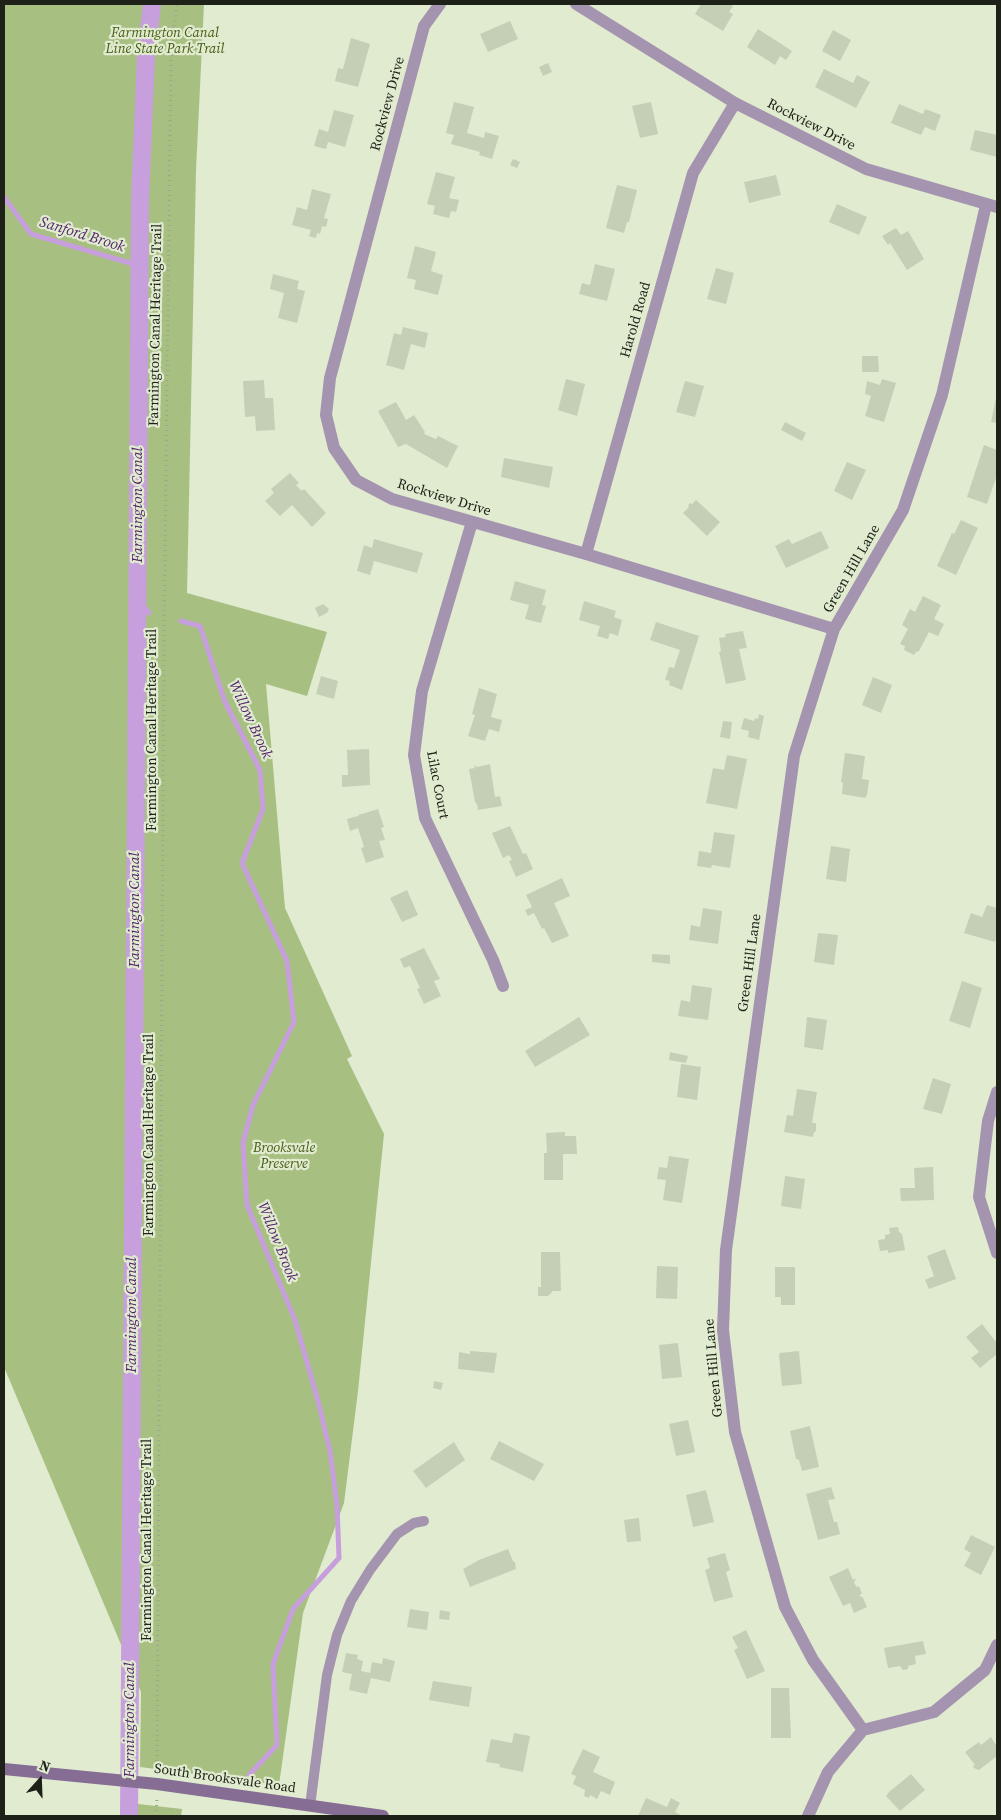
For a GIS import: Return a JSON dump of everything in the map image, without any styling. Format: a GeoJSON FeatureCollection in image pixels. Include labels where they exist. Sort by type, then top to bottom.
{"type":"FeatureCollection","features":[{"type":"Feature","properties":{"kind":"street","name":"Rockview Drive"},"geometry":{"type":"LineString","coordinates":[[440,4],[424,26],[330,378],[326,415],[334,448],[356,480],[392,499],[586,554],[834,629]]}},
{"type":"Feature","properties":{"kind":"street","name":"Rockview Drive"},"geometry":{"type":"LineString","coordinates":[[576,4],[735,103],[866,169],[991,206]]}},
{"type":"Feature","properties":{"kind":"street","name":"Harold Road"},"geometry":{"type":"LineString","coordinates":[[586,554],[693,173],[735,103]]}},
{"type":"Feature","properties":{"kind":"street","name":"Green Hill Lane"},"geometry":{"type":"LineString","coordinates":[[863,1730],[813,1660],[785,1607],[735,1432],[722,1330],[726,1250],[794,756],[834,629],[903,510],[942,395],[991,206]]}},
{"type":"Feature","properties":{"kind":"street","name":"Lilac Court"},"geometry":{"type":"LineString","coordinates":[[472,522],[422,691],[414,755],[426,818],[493,960],[503,986]]}},
{"type":"Feature","properties":{"kind":"street"},"geometry":{"type":"LineString","coordinates":[[997,1092],[988,1121],[979,1197],[997,1253]]}},
{"type":"Feature","properties":{"kind":"street"},"geometry":{"type":"LineString","coordinates":[[808,1816],[828,1772],[863,1730],[934,1712],[985,1670],[997,1645]]}},
{"type":"Feature","properties":{"kind":"street","name":"South Brooksvale Road"},"geometry":{"type":"LineString","coordinates":[[4,1769],[157,1784],[383,1816]]}},
{"type":"Feature","properties":{"kind":"lane"},"geometry":{"type":"LineString","coordinates":[[310,1806],[327,1675],[337,1635],[351,1601],[370,1570],[397,1534],[414,1523],[424,1521]]}},
{"type":"Feature","properties":{"kind":"path","name":"Farmington Canal Heritage Trail"},"geometry":{"type":"LineString","coordinates":[[156,1816],[164,648],[171,54],[177,4]]}},
{"type":"Feature","properties":{"kind":"green space"},"geometry":{"type":"Polygon","coordinates":[[[4,4],[204,4],[196,170],[187,593],[327,632],[307,696],[266,684],[285,908],[352,1056],[347,1059],[384,1134],[358,1391],[344,1503],[303,1613],[279,1785],[140,1767],[141,1692],[4,1367],[4,4]]]}},
{"type":"Feature","properties":{"kind":"green space"},"geometry":{"type":"Polygon","coordinates":[[[138,1804],[182,1809],[181,1816],[137,1816],[138,1804]]]}},
{"type":"Feature","properties":{"kind":"building"},"geometry":{"type":"Polygon","coordinates":[[[701,4],[729,4],[733,6],[729,12],[733,14],[723,31],[695,14],[701,4]]]}},
{"type":"Feature","properties":{"kind":"building"},"geometry":{"type":"Polygon","coordinates":[[[510,21],[518,39],[488,52],[480,34],[510,21]]]}},
{"type":"Feature","properties":{"kind":"building"},"geometry":{"type":"Polygon","coordinates":[[[758,29],[792,51],[786,60],[780,56],[775,65],[747,47],[758,29]]]}},
{"type":"Feature","properties":{"kind":"building"},"geometry":{"type":"Polygon","coordinates":[[[833,30],[851,40],[840,61],[822,51],[833,30]]]}},
{"type":"Feature","properties":{"kind":"building"},"geometry":{"type":"Polygon","coordinates":[[[351,38],[370,44],[358,87],[335,81],[338,68],[343,69],[351,38]]]}},
{"type":"Feature","properties":{"kind":"building"},"geometry":{"type":"Polygon","coordinates":[[[548,63],[552,72],[543,76],[539,67],[548,63]]]}},
{"type":"Feature","properties":{"kind":"building"},"geometry":{"type":"Polygon","coordinates":[[[824,69],[853,83],[857,75],[870,82],[856,108],[815,87],[824,69]]]}},
{"type":"Feature","properties":{"kind":"building"},"geometry":{"type":"Polygon","coordinates":[[[454,102],[474,107],[467,133],[484,138],[485,132],[499,136],[492,159],[479,155],[480,152],[451,144],[454,135],[446,133],[454,102]]]}},
{"type":"Feature","properties":{"kind":"building"},"geometry":{"type":"Polygon","coordinates":[[[651,102],[658,134],[640,138],[632,106],[651,102]]]}},
{"type":"Feature","properties":{"kind":"building"},"geometry":{"type":"Polygon","coordinates":[[[899,104],[923,114],[925,109],[941,115],[935,131],[925,127],[921,135],[891,123],[899,104]]]}},
{"type":"Feature","properties":{"kind":"building"},"geometry":{"type":"Polygon","coordinates":[[[334,110],[354,115],[345,147],[328,142],[326,149],[314,146],[319,129],[328,132],[334,110]]]}},
{"type":"Feature","properties":{"kind":"building"},"geometry":{"type":"Polygon","coordinates":[[[975,130],[997,135],[997,157],[970,150],[975,130]]]}},
{"type":"Feature","properties":{"kind":"building"},"geometry":{"type":"Polygon","coordinates":[[[513,159],[520,162],[517,168],[510,165],[513,159]]]}},
{"type":"Feature","properties":{"kind":"building"},"geometry":{"type":"Polygon","coordinates":[[[436,172],[455,177],[449,198],[459,200],[456,212],[451,211],[449,218],[433,214],[435,206],[427,204],[436,172]]]}},
{"type":"Feature","properties":{"kind":"building"},"geometry":{"type":"Polygon","coordinates":[[[776,175],[781,195],[749,203],[744,182],[776,175]]]}},
{"type":"Feature","properties":{"kind":"building"},"geometry":{"type":"Polygon","coordinates":[[[617,185],[637,190],[629,222],[627,222],[624,233],[606,228],[617,185]]]}},
{"type":"Feature","properties":{"kind":"building"},"geometry":{"type":"Polygon","coordinates":[[[312,189],[331,194],[324,218],[328,219],[326,227],[322,226],[320,234],[317,233],[316,238],[309,236],[311,230],[292,225],[297,207],[307,210],[312,189]]]}},
{"type":"Feature","properties":{"kind":"building"},"geometry":{"type":"Polygon","coordinates":[[[837,204],[867,217],[859,235],[829,222],[837,204]]]}},
{"type":"Feature","properties":{"kind":"building"},"geometry":{"type":"Polygon","coordinates":[[[896,228],[901,235],[908,231],[924,259],[907,270],[890,243],[888,245],[882,236],[896,228]]]}},
{"type":"Feature","properties":{"kind":"building"},"geometry":{"type":"Polygon","coordinates":[[[415,246],[436,252],[431,271],[443,275],[438,295],[414,289],[416,280],[407,278],[415,246]]]}},
{"type":"Feature","properties":{"kind":"building"},"geometry":{"type":"Polygon","coordinates":[[[595,264],[615,269],[607,301],[579,294],[582,283],[590,285],[595,264]]]}},
{"type":"Feature","properties":{"kind":"building"},"geometry":{"type":"Polygon","coordinates":[[[716,268],[734,273],[726,304],[707,299],[716,268]]]}},
{"type":"Feature","properties":{"kind":"building"},"geometry":{"type":"Polygon","coordinates":[[[273,274],[299,281],[297,289],[305,291],[297,323],[278,318],[284,293],[270,289],[273,274]]]}},
{"type":"Feature","properties":{"kind":"building"},"geometry":{"type":"Polygon","coordinates":[[[403,327],[428,333],[425,348],[411,344],[404,370],[386,365],[394,333],[401,335],[403,327]]]}},
{"type":"Feature","properties":{"kind":"building"},"geometry":{"type":"Polygon","coordinates":[[[862,356],[878,356],[879,372],[862,372],[862,356]]]}},
{"type":"Feature","properties":{"kind":"building"},"geometry":{"type":"Polygon","coordinates":[[[566,379],[585,384],[577,416],[558,410],[566,379]]]}},
{"type":"Feature","properties":{"kind":"building"},"geometry":{"type":"Polygon","coordinates":[[[882,379],[896,383],[884,422],[865,416],[871,396],[865,394],[867,381],[880,385],[882,379]]]}},
{"type":"Feature","properties":{"kind":"building"},"geometry":{"type":"Polygon","coordinates":[[[264,380],[265,398],[273,398],[275,430],[256,431],[255,416],[245,417],[243,381],[264,380]]]}},
{"type":"Feature","properties":{"kind":"building"},"geometry":{"type":"Polygon","coordinates":[[[685,381],[704,386],[695,417],[676,412],[685,381]]]}},
{"type":"Feature","properties":{"kind":"building"},"geometry":{"type":"Polygon","coordinates":[[[997,398],[997,423],[991,422],[997,398]]]}},
{"type":"Feature","properties":{"kind":"building"},"geometry":{"type":"Polygon","coordinates":[[[396,402],[406,420],[414,415],[425,432],[424,434],[436,439],[438,436],[458,446],[447,468],[406,444],[398,447],[378,411],[396,402]]]}},
{"type":"Feature","properties":{"kind":"building"},"geometry":{"type":"Polygon","coordinates":[[[785,422],[806,433],[802,441],[781,430],[785,422]]]}},
{"type":"Feature","properties":{"kind":"building"},"geometry":{"type":"Polygon","coordinates":[[[984,445],[997,450],[997,475],[987,504],[967,497],[984,445]]]}},
{"type":"Feature","properties":{"kind":"building"},"geometry":{"type":"Polygon","coordinates":[[[504,458],[553,467],[549,488],[501,477],[504,458]]]}},
{"type":"Feature","properties":{"kind":"building"},"geometry":{"type":"Polygon","coordinates":[[[847,462],[866,470],[852,500],[834,491],[847,462]]]}},
{"type":"Feature","properties":{"kind":"building"},"geometry":{"type":"Polygon","coordinates":[[[290,473],[299,483],[296,485],[302,491],[304,489],[326,513],[312,527],[292,505],[280,516],[265,501],[274,493],[271,489],[290,473]]]}},
{"type":"Feature","properties":{"kind":"building"},"geometry":{"type":"Polygon","coordinates":[[[696,500],[720,522],[707,536],[683,513],[690,503],[692,504],[696,500]]]}},
{"type":"Feature","properties":{"kind":"building"},"geometry":{"type":"Polygon","coordinates":[[[961,520],[978,528],[956,575],[937,566],[952,533],[954,534],[961,520]]]}},
{"type":"Feature","properties":{"kind":"building"},"geometry":{"type":"Polygon","coordinates":[[[821,531],[829,548],[786,568],[775,546],[789,539],[792,544],[821,531]]]}},
{"type":"Feature","properties":{"kind":"building"},"geometry":{"type":"Polygon","coordinates":[[[374,539],[423,553],[417,573],[374,561],[370,575],[357,571],[364,545],[372,548],[374,539]]]}},
{"type":"Feature","properties":{"kind":"building"},"geometry":{"type":"Polygon","coordinates":[[[515,581],[546,590],[542,605],[546,606],[541,623],[525,619],[529,605],[510,600],[515,581]]]}},
{"type":"Feature","properties":{"kind":"building"},"geometry":{"type":"Polygon","coordinates":[[[923,596],[941,605],[934,619],[944,624],[938,636],[929,632],[919,651],[914,655],[904,650],[905,646],[900,644],[908,629],[902,625],[910,609],[915,612],[923,596]]]}},
{"type":"Feature","properties":{"kind":"building"},"geometry":{"type":"Polygon","coordinates":[[[584,601],[616,611],[614,617],[622,620],[618,636],[610,633],[608,639],[597,636],[600,626],[579,620],[584,601]]]}},
{"type":"Feature","properties":{"kind":"building"},"geometry":{"type":"Polygon","coordinates":[[[323,604],[329,609],[327,613],[319,617],[315,608],[323,604]]]}},
{"type":"Feature","properties":{"kind":"building"},"geometry":{"type":"Polygon","coordinates":[[[656,622],[699,636],[682,690],[669,685],[670,681],[665,680],[669,667],[674,668],[680,650],[650,640],[656,622]]]}},
{"type":"Feature","properties":{"kind":"building"},"geometry":{"type":"Polygon","coordinates":[[[743,631],[747,648],[739,649],[746,680],[726,684],[719,652],[721,651],[719,638],[726,637],[725,634],[743,631]]]}},
{"type":"Feature","properties":{"kind":"building"},"geometry":{"type":"Polygon","coordinates":[[[321,676],[338,681],[334,699],[316,694],[321,676]]]}},
{"type":"Feature","properties":{"kind":"building"},"geometry":{"type":"Polygon","coordinates":[[[873,677],[892,685],[881,713],[862,705],[873,677]]]}},
{"type":"Feature","properties":{"kind":"building"},"geometry":{"type":"Polygon","coordinates":[[[479,688],[497,694],[491,717],[502,720],[499,732],[489,729],[485,741],[468,736],[475,715],[472,714],[479,688]]]}},
{"type":"Feature","properties":{"kind":"building"},"geometry":{"type":"Polygon","coordinates":[[[759,714],[764,716],[759,740],[748,737],[749,731],[741,729],[744,718],[754,721],[755,718],[758,719],[759,714]]]}},
{"type":"Feature","properties":{"kind":"building"},"geometry":{"type":"Polygon","coordinates":[[[723,721],[732,722],[730,739],[720,737],[723,721]]]}},
{"type":"Feature","properties":{"kind":"building"},"geometry":{"type":"Polygon","coordinates":[[[369,749],[370,785],[342,787],[342,775],[348,775],[347,750],[369,749]]]}},
{"type":"Feature","properties":{"kind":"building"},"geometry":{"type":"Polygon","coordinates":[[[845,753],[865,756],[862,779],[869,780],[865,798],[842,794],[843,783],[841,782],[845,753]]]}},
{"type":"Feature","properties":{"kind":"building"},"geometry":{"type":"Polygon","coordinates":[[[727,755],[747,759],[737,809],[706,803],[713,768],[724,770],[727,755]]]}},
{"type":"Feature","properties":{"kind":"building"},"geometry":{"type":"Polygon","coordinates":[[[490,764],[495,797],[500,796],[502,806],[478,810],[469,769],[475,768],[474,765],[477,767],[490,764]]]}},
{"type":"Feature","properties":{"kind":"building"},"geometry":{"type":"Polygon","coordinates":[[[378,809],[384,827],[381,828],[385,840],[379,841],[384,857],[366,863],[361,848],[364,847],[358,828],[350,831],[347,819],[378,809]]]}},
{"type":"Feature","properties":{"kind":"building"},"geometry":{"type":"Polygon","coordinates":[[[510,826],[523,854],[526,853],[533,869],[516,877],[509,861],[512,860],[509,855],[503,858],[492,833],[510,826]]]}},
{"type":"Feature","properties":{"kind":"building"},"geometry":{"type":"Polygon","coordinates":[[[714,832],[735,835],[730,868],[712,865],[711,868],[697,866],[699,851],[711,853],[714,832]]]}},
{"type":"Feature","properties":{"kind":"building"},"geometry":{"type":"Polygon","coordinates":[[[831,846],[850,849],[846,882],[826,879],[831,846]]]}},
{"type":"Feature","properties":{"kind":"building"},"geometry":{"type":"Polygon","coordinates":[[[562,878],[570,896],[554,903],[569,936],[552,943],[534,913],[528,916],[525,910],[532,907],[526,895],[562,878]]]}},
{"type":"Feature","properties":{"kind":"building"},"geometry":{"type":"Polygon","coordinates":[[[407,890],[418,915],[402,922],[390,898],[407,890]]]}},
{"type":"Feature","properties":{"kind":"building"},"geometry":{"type":"Polygon","coordinates":[[[987,905],[997,908],[997,935],[995,942],[964,933],[971,913],[982,917],[987,905]]]}},
{"type":"Feature","properties":{"kind":"building"},"geometry":{"type":"Polygon","coordinates":[[[703,908],[722,911],[718,944],[689,940],[691,925],[700,927],[703,908]]]}},
{"type":"Feature","properties":{"kind":"building"},"geometry":{"type":"Polygon","coordinates":[[[818,933],[838,935],[834,965],[814,962],[818,933]]]}},
{"type":"Feature","properties":{"kind":"building"},"geometry":{"type":"Polygon","coordinates":[[[424,948],[440,979],[434,981],[441,996],[424,1004],[417,989],[420,988],[410,966],[404,968],[400,959],[424,948]]]}},
{"type":"Feature","properties":{"kind":"building"},"geometry":{"type":"Polygon","coordinates":[[[652,954],[670,955],[670,964],[652,962],[652,954]]]}},
{"type":"Feature","properties":{"kind":"building"},"geometry":{"type":"Polygon","coordinates":[[[962,981],[982,988],[970,1028],[949,1021],[962,981]]]}},
{"type":"Feature","properties":{"kind":"building"},"geometry":{"type":"Polygon","coordinates":[[[692,985],[712,988],[708,1020],[678,1016],[681,1000],[690,1002],[692,985]]]}},
{"type":"Feature","properties":{"kind":"building"},"geometry":{"type":"Polygon","coordinates":[[[579,1017],[590,1035],[535,1067],[525,1051],[579,1017]]]}},
{"type":"Feature","properties":{"kind":"building"},"geometry":{"type":"Polygon","coordinates":[[[807,1017],[827,1020],[823,1050],[804,1047],[807,1017]]]}},
{"type":"Feature","properties":{"kind":"building"},"geometry":{"type":"Polygon","coordinates":[[[670,1052],[688,1056],[686,1063],[669,1060],[670,1052]]]}},
{"type":"Feature","properties":{"kind":"building"},"geometry":{"type":"Polygon","coordinates":[[[681,1064],[701,1067],[697,1100],[677,1097],[681,1064]]]}},
{"type":"Feature","properties":{"kind":"building"},"geometry":{"type":"Polygon","coordinates":[[[933,1078],[951,1084],[942,1114],[923,1109],[933,1078]]]}},
{"type":"Feature","properties":{"kind":"building"},"geometry":{"type":"Polygon","coordinates":[[[797,1089],[817,1092],[812,1123],[816,1123],[816,1131],[813,1137],[784,1132],[787,1115],[793,1116],[797,1089]]]}},
{"type":"Feature","properties":{"kind":"building"},"geometry":{"type":"Polygon","coordinates":[[[565,1132],[565,1136],[576,1136],[577,1154],[563,1154],[563,1180],[544,1180],[544,1153],[547,1153],[546,1133],[565,1132]]]}},
{"type":"Feature","properties":{"kind":"building"},"geometry":{"type":"Polygon","coordinates":[[[669,1156],[689,1159],[682,1203],[663,1200],[666,1180],[657,1179],[659,1167],[667,1168],[669,1156]]]}},
{"type":"Feature","properties":{"kind":"building"},"geometry":{"type":"Polygon","coordinates":[[[933,1167],[934,1200],[901,1201],[900,1188],[915,1188],[914,1168],[933,1167]]]}},
{"type":"Feature","properties":{"kind":"building"},"geometry":{"type":"Polygon","coordinates":[[[785,1176],[805,1179],[801,1209],[781,1206],[785,1176]]]}},
{"type":"Feature","properties":{"kind":"building"},"geometry":{"type":"Polygon","coordinates":[[[898,1227],[899,1232],[902,1234],[905,1250],[888,1253],[888,1250],[880,1251],[878,1240],[885,1239],[885,1235],[890,1234],[889,1228],[898,1227]]]}},
{"type":"Feature","properties":{"kind":"building"},"geometry":{"type":"Polygon","coordinates":[[[945,1249],[956,1279],[929,1289],[925,1280],[934,1276],[927,1256],[945,1249]]]}},
{"type":"Feature","properties":{"kind":"building"},"geometry":{"type":"Polygon","coordinates":[[[541,1252],[560,1252],[561,1291],[553,1291],[548,1296],[538,1296],[538,1287],[541,1287],[541,1252]]]}},
{"type":"Feature","properties":{"kind":"building"},"geometry":{"type":"Polygon","coordinates":[[[657,1266],[678,1267],[677,1299],[656,1298],[657,1266]]]}},
{"type":"Feature","properties":{"kind":"building"},"geometry":{"type":"Polygon","coordinates":[[[775,1267],[795,1267],[795,1305],[781,1305],[781,1297],[775,1297],[775,1267]]]}},
{"type":"Feature","properties":{"kind":"building"},"geometry":{"type":"Polygon","coordinates":[[[982,1324],[997,1343],[997,1354],[980,1368],[971,1358],[979,1352],[966,1337],[982,1324]]]}},
{"type":"Feature","properties":{"kind":"building"},"geometry":{"type":"Polygon","coordinates":[[[678,1343],[682,1377],[662,1379],[659,1345],[678,1343]]]}},
{"type":"Feature","properties":{"kind":"building"},"geometry":{"type":"Polygon","coordinates":[[[470,1351],[497,1353],[494,1373],[458,1369],[459,1352],[470,1354],[470,1351]]]}},
{"type":"Feature","properties":{"kind":"building"},"geometry":{"type":"Polygon","coordinates":[[[799,1351],[802,1384],[782,1386],[779,1355],[780,1353],[799,1351]]]}},
{"type":"Feature","properties":{"kind":"building"},"geometry":{"type":"Polygon","coordinates":[[[434,1381],[443,1383],[441,1390],[433,1388],[434,1381]]]}},
{"type":"Feature","properties":{"kind":"building"},"geometry":{"type":"Polygon","coordinates":[[[688,1420],[695,1452],[676,1456],[669,1424],[688,1420]]]}},
{"type":"Feature","properties":{"kind":"building"},"geometry":{"type":"Polygon","coordinates":[[[810,1426],[819,1467],[802,1471],[799,1460],[796,1459],[790,1431],[810,1426]]]}},
{"type":"Feature","properties":{"kind":"building"},"geometry":{"type":"Polygon","coordinates":[[[499,1441],[544,1464],[534,1481],[490,1459],[499,1441]]]}},
{"type":"Feature","properties":{"kind":"building"},"geometry":{"type":"Polygon","coordinates":[[[454,1442],[465,1460],[426,1488],[413,1471],[454,1442]]]}},
{"type":"Feature","properties":{"kind":"building"},"geometry":{"type":"Polygon","coordinates":[[[831,1487],[835,1499],[828,1500],[834,1522],[837,1522],[840,1534],[818,1540],[806,1494],[831,1487]]]}},
{"type":"Feature","properties":{"kind":"building"},"geometry":{"type":"Polygon","coordinates":[[[706,1490],[714,1522],[693,1527],[686,1495],[706,1490]]]}},
{"type":"Feature","properties":{"kind":"building"},"geometry":{"type":"Polygon","coordinates":[[[639,1518],[641,1541],[627,1542],[624,1520],[639,1518]]]}},
{"type":"Feature","properties":{"kind":"building"},"geometry":{"type":"Polygon","coordinates":[[[971,1535],[995,1547],[981,1575],[964,1566],[971,1553],[964,1549],[971,1535]]]}},
{"type":"Feature","properties":{"kind":"building"},"geometry":{"type":"Polygon","coordinates":[[[508,1549],[515,1562],[516,1569],[470,1587],[463,1569],[479,1560],[508,1549]]]}},
{"type":"Feature","properties":{"kind":"building"},"geometry":{"type":"Polygon","coordinates":[[[725,1553],[730,1570],[726,1572],[733,1597],[714,1602],[705,1570],[710,1568],[707,1558],[725,1553]]]}},
{"type":"Feature","properties":{"kind":"building"},"geometry":{"type":"Polygon","coordinates":[[[848,1568],[853,1580],[856,1578],[854,1583],[857,1587],[859,1586],[862,1594],[859,1595],[863,1598],[867,1607],[854,1613],[850,1603],[843,1606],[829,1577],[848,1568]]]}},
{"type":"Feature","properties":{"kind":"building"},"geometry":{"type":"Polygon","coordinates":[[[410,1609],[429,1612],[427,1630],[407,1627],[410,1609]]]}},
{"type":"Feature","properties":{"kind":"building"},"geometry":{"type":"Polygon","coordinates":[[[440,1610],[450,1612],[449,1620],[439,1619],[440,1610]]]}},
{"type":"Feature","properties":{"kind":"building"},"geometry":{"type":"Polygon","coordinates":[[[746,1630],[765,1671],[747,1679],[734,1650],[738,1648],[732,1637],[746,1630]]]}},
{"type":"Feature","properties":{"kind":"building"},"geometry":{"type":"Polygon","coordinates":[[[923,1641],[926,1654],[915,1656],[916,1664],[908,1666],[908,1669],[903,1670],[900,1666],[888,1668],[884,1648],[923,1641]]]}},
{"type":"Feature","properties":{"kind":"building"},"geometry":{"type":"Polygon","coordinates":[[[346,1653],[358,1655],[357,1659],[363,1661],[361,1671],[370,1673],[372,1662],[382,1664],[383,1658],[395,1661],[390,1682],[371,1678],[367,1694],[349,1690],[352,1674],[342,1672],[346,1653]]]}},
{"type":"Feature","properties":{"kind":"building"},"geometry":{"type":"Polygon","coordinates":[[[433,1681],[472,1687],[469,1707],[429,1700],[433,1681]]]}},
{"type":"Feature","properties":{"kind":"building"},"geometry":{"type":"Polygon","coordinates":[[[771,1688],[789,1688],[791,1738],[771,1738],[771,1688]]]}},
{"type":"Feature","properties":{"kind":"building"},"geometry":{"type":"Polygon","coordinates":[[[514,1733],[530,1736],[523,1772],[499,1767],[500,1764],[486,1762],[491,1739],[512,1743],[514,1733]]]}},
{"type":"Feature","properties":{"kind":"building"},"geometry":{"type":"Polygon","coordinates":[[[991,1737],[997,1747],[997,1756],[979,1770],[974,1768],[973,1766],[975,1765],[965,1752],[979,1742],[981,1745],[991,1737]]]}},
{"type":"Feature","properties":{"kind":"building"},"geometry":{"type":"Polygon","coordinates":[[[583,1749],[600,1757],[593,1772],[615,1782],[610,1795],[601,1791],[597,1799],[590,1795],[589,1798],[584,1796],[585,1790],[573,1784],[576,1776],[571,1774],[583,1749]]]}},
{"type":"Feature","properties":{"kind":"building"},"geometry":{"type":"Polygon","coordinates":[[[911,1774],[925,1790],[900,1811],[886,1796],[911,1774]]]}},
{"type":"Feature","properties":{"kind":"building"},"geometry":{"type":"Polygon","coordinates":[[[646,1798],[667,1807],[671,1798],[680,1803],[675,1812],[681,1815],[638,1816],[646,1798]]]}},
{"type":"Feature","properties":{"kind":"waterway","name":"Farmington Canal"},"geometry":{"type":"LineString","coordinates":[[129,1816],[140,200],[146,56],[152,4]]}},
{"type":"Feature","properties":{"kind":"waterway","name":"Sanford Brook"},"geometry":{"type":"LineString","coordinates":[[4,197],[31,234],[140,266]]}},
{"type":"Feature","properties":{"kind":"waterway","name":"Sanford Brook"},"geometry":{"type":"LineString","coordinates":[[138,598],[149,613]]}},
{"type":"Feature","properties":{"kind":"waterway","name":"Willow Brook"},"geometry":{"type":"LineString","coordinates":[[181,621],[200,626],[225,702],[260,770],[263,809],[242,863],[287,961],[294,1022],[253,1105],[243,1143],[247,1205],[295,1320],[330,1451],[337,1505],[339,1558],[293,1609],[273,1664],[277,1745],[249,1775]]}},
{"type":"Feature","properties":{"kind":"park label","name":"Farmington Canal Line State Park Trail"},"geometry":{"type":"Point","coordinates":[165,42]}},
{"type":"Feature","properties":{"kind":"park label","name":"Brooksvale Preserve"},"geometry":{"type":"Point","coordinates":[284,1156]}}]}
